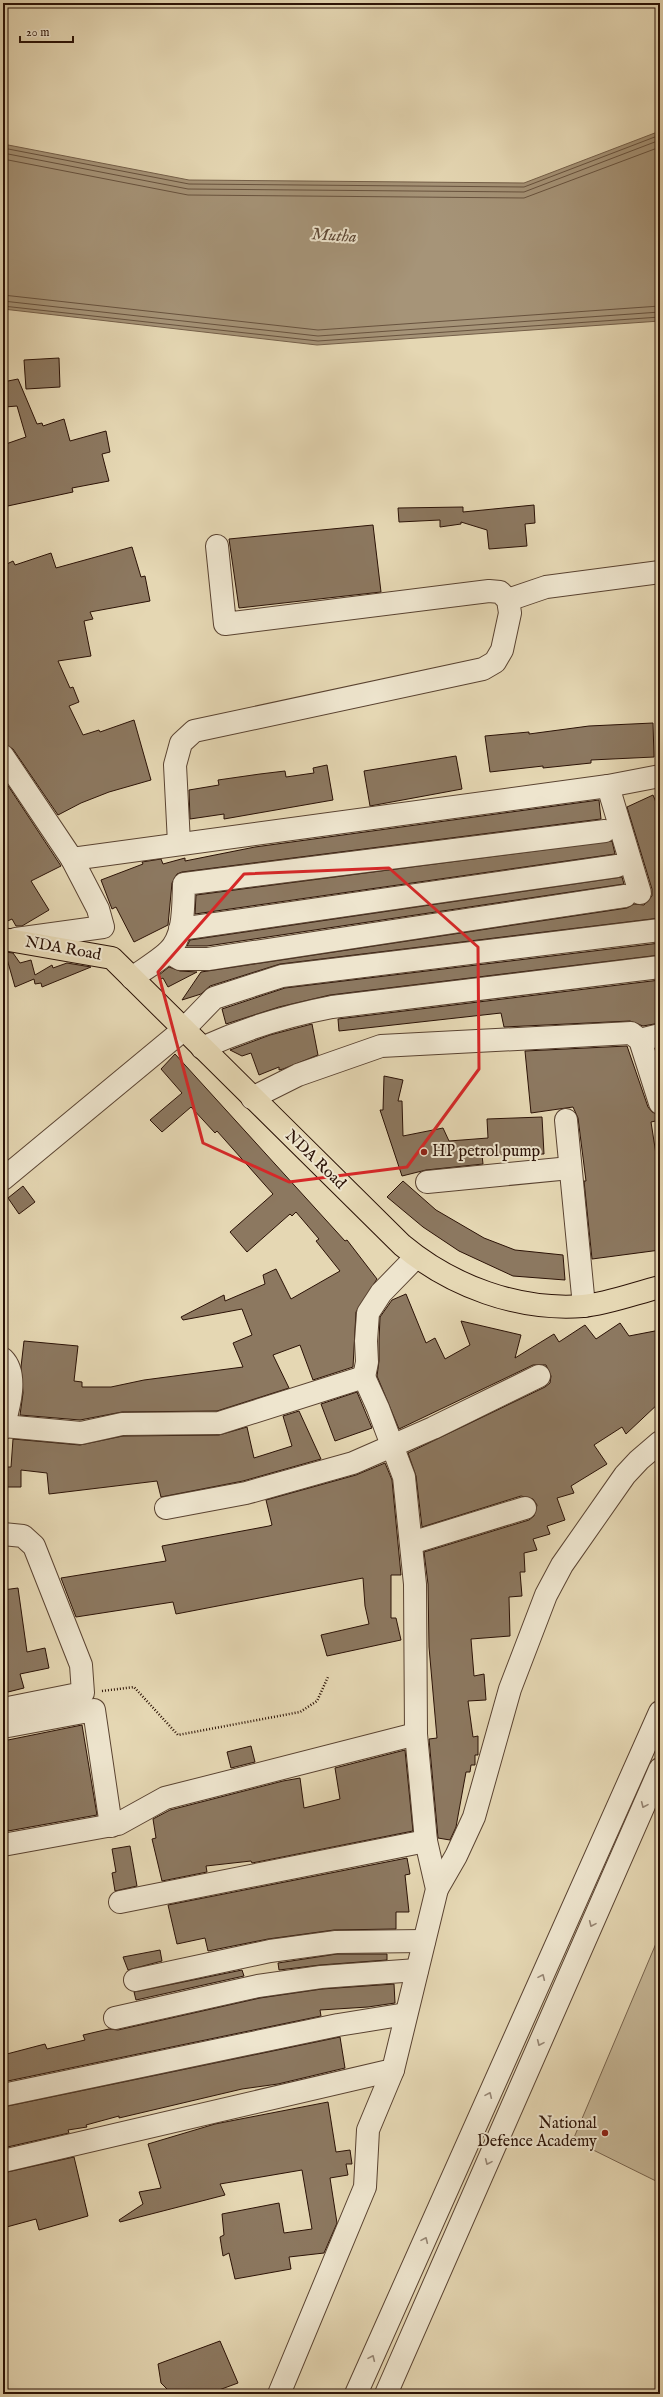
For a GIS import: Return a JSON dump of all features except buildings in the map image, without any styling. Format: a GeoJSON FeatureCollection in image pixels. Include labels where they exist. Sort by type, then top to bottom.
{"type":"FeatureCollection","features":[{"type":"Feature","properties":{"kind":"main road","name":"NDA Road"},"geometry":{"type":"LineString","coordinates":[[7,940],[112,958],[252,1098],[416,1257],[466,1285],[488,1294],[552,1306],[584,1306],[660,1287]]}},
{"type":"Feature","properties":{"kind":"street"},"geometry":{"type":"LineString","coordinates":[[179,843],[175,765],[181,743],[194,732],[483,669],[495,662],[502,650],[510,613],[508,600],[500,592],[489,591],[225,624],[217,546]]}},
{"type":"Feature","properties":{"kind":"street"},"geometry":{"type":"LineString","coordinates":[[508,600],[546,587],[660,572]]}},
{"type":"Feature","properties":{"kind":"street"},"geometry":{"type":"LineString","coordinates":[[3,756],[72,859],[98,909],[103,927],[7,940]]}},
{"type":"Feature","properties":{"kind":"street"},"geometry":{"type":"LineString","coordinates":[[72,859],[179,843],[608,786],[660,776]]}},
{"type":"Feature","properties":{"kind":"street"},"geometry":{"type":"LineString","coordinates":[[168,952],[180,959],[208,959],[632,895],[608,786]]}},
{"type":"Feature","properties":{"kind":"street"},"geometry":{"type":"LineString","coordinates":[[132,978],[168,952],[178,937],[184,884],[605,831]]}},
{"type":"Feature","properties":{"kind":"street"},"geometry":{"type":"LineString","coordinates":[[180,929],[617,866]]}},
{"type":"Feature","properties":{"kind":"street"},"geometry":{"type":"LineString","coordinates":[[3,1179],[183,1030],[214,998],[282,976],[660,930]]}},
{"type":"Feature","properties":{"kind":"street"},"geometry":{"type":"LineString","coordinates":[[202,1048],[240,1030],[288,1016],[332,1007],[660,967]]}},
{"type":"Feature","properties":{"kind":"street"},"geometry":{"type":"LineString","coordinates":[[252,1098],[298,1075],[381,1046],[632,1033],[650,1038],[659,1094]]}},
{"type":"Feature","properties":{"kind":"street"},"geometry":{"type":"LineString","coordinates":[[566,1120],[584,1306]]}},
{"type":"Feature","properties":{"kind":"street"},"geometry":{"type":"LineString","coordinates":[[427,1182],[570,1168]]}},
{"type":"Feature","properties":{"kind":"street"},"geometry":{"type":"LineString","coordinates":[[416,1257],[381,1293],[368,1313],[366,1341],[367,1362],[364,1377],[404,1477],[415,1584],[416,1734],[426,1841],[437,1889]]}},
{"type":"Feature","properties":{"kind":"street"},"geometry":{"type":"LineString","coordinates":[[3,1360],[10,1374],[11,1388],[3,1427],[81,1434],[122,1424],[219,1423],[364,1377]]}},
{"type":"Feature","properties":{"kind":"street"},"geometry":{"type":"LineString","coordinates":[[166,1508],[246,1493],[301,1479],[353,1463],[539,1376]]}},
{"type":"Feature","properties":{"kind":"street"},"geometry":{"type":"LineString","coordinates":[[279,2394],[365,2187],[368,2130],[393,2070],[437,1889],[456,1856],[474,1817],[510,1689],[546,1595],[562,1565],[625,1475],[644,1454],[660,1442]]}},
{"type":"Feature","properties":{"kind":"street"},"geometry":{"type":"LineString","coordinates":[[411,1543],[526,1508]]}},
{"type":"Feature","properties":{"kind":"street"},"geometry":{"type":"LineString","coordinates":[[3,1534],[23,1536],[34,1546],[81,1665],[84,1693],[3,1709]]}},
{"type":"Feature","properties":{"kind":"street"},"geometry":{"type":"LineString","coordinates":[[3,1727],[94,1710],[111,1826]]}},
{"type":"Feature","properties":{"kind":"street"},"geometry":{"type":"LineString","coordinates":[[356,2394],[660,1712]]}},
{"type":"Feature","properties":{"kind":"street"},"geometry":{"type":"LineString","coordinates":[[3,1845],[111,1826],[133,1818],[149,1805],[165,1798],[416,1734]]}},
{"type":"Feature","properties":{"kind":"street"},"geometry":{"type":"LineString","coordinates":[[386,2394],[660,1770]]}},
{"type":"Feature","properties":{"kind":"street"},"geometry":{"type":"LineString","coordinates":[[120,1902],[426,1841]]}},
{"type":"Feature","properties":{"kind":"street"},"geometry":{"type":"LineString","coordinates":[[135,1980],[270,1951],[336,1942],[424,1941]]}},
{"type":"Feature","properties":{"kind":"street"},"geometry":{"type":"LineString","coordinates":[[115,2018],[258,1986],[321,1977],[417,1970]]}},
{"type":"Feature","properties":{"kind":"street"},"geometry":{"type":"LineString","coordinates":[[3,2095],[338,2025],[406,2014]]}},
{"type":"Feature","properties":{"kind":"street"},"geometry":{"type":"LineString","coordinates":[[3,2161],[393,2070]]}},
{"type":"Feature","properties":{"kind":"path"},"geometry":{"type":"LineString","coordinates":[[84,1693],[134,1687],[178,1735],[300,1712],[317,1701],[328,1677]]}},
{"type":"Feature","properties":{"kind":"highlighted area"},"geometry":{"type":"Polygon","coordinates":[[[389,868],[478,947],[479,1069],[407,1167],[289,1182],[203,1143],[158,972],[244,874],[389,868]]]}},
{"type":"Feature","properties":{"kind":"shaded area"},"geometry":{"type":"Polygon","coordinates":[[[660,1934],[660,2183],[573,2140],[660,1934]]]}},
{"type":"Feature","properties":{"kind":"water","name":"Mutha"},"geometry":{"type":"Polygon","coordinates":[[[660,131],[660,321],[317,345],[3,309],[3,144],[189,180],[524,183],[660,131]]]}},
{"type":"Feature","properties":{"kind":"place","name":"HP petrol pump"},"geometry":{"type":"Point","coordinates":[424,1152]}},
{"type":"Feature","properties":{"kind":"place","name":"National Defence Academy"},"geometry":{"type":"Point","coordinates":[605,2133]}}]}
